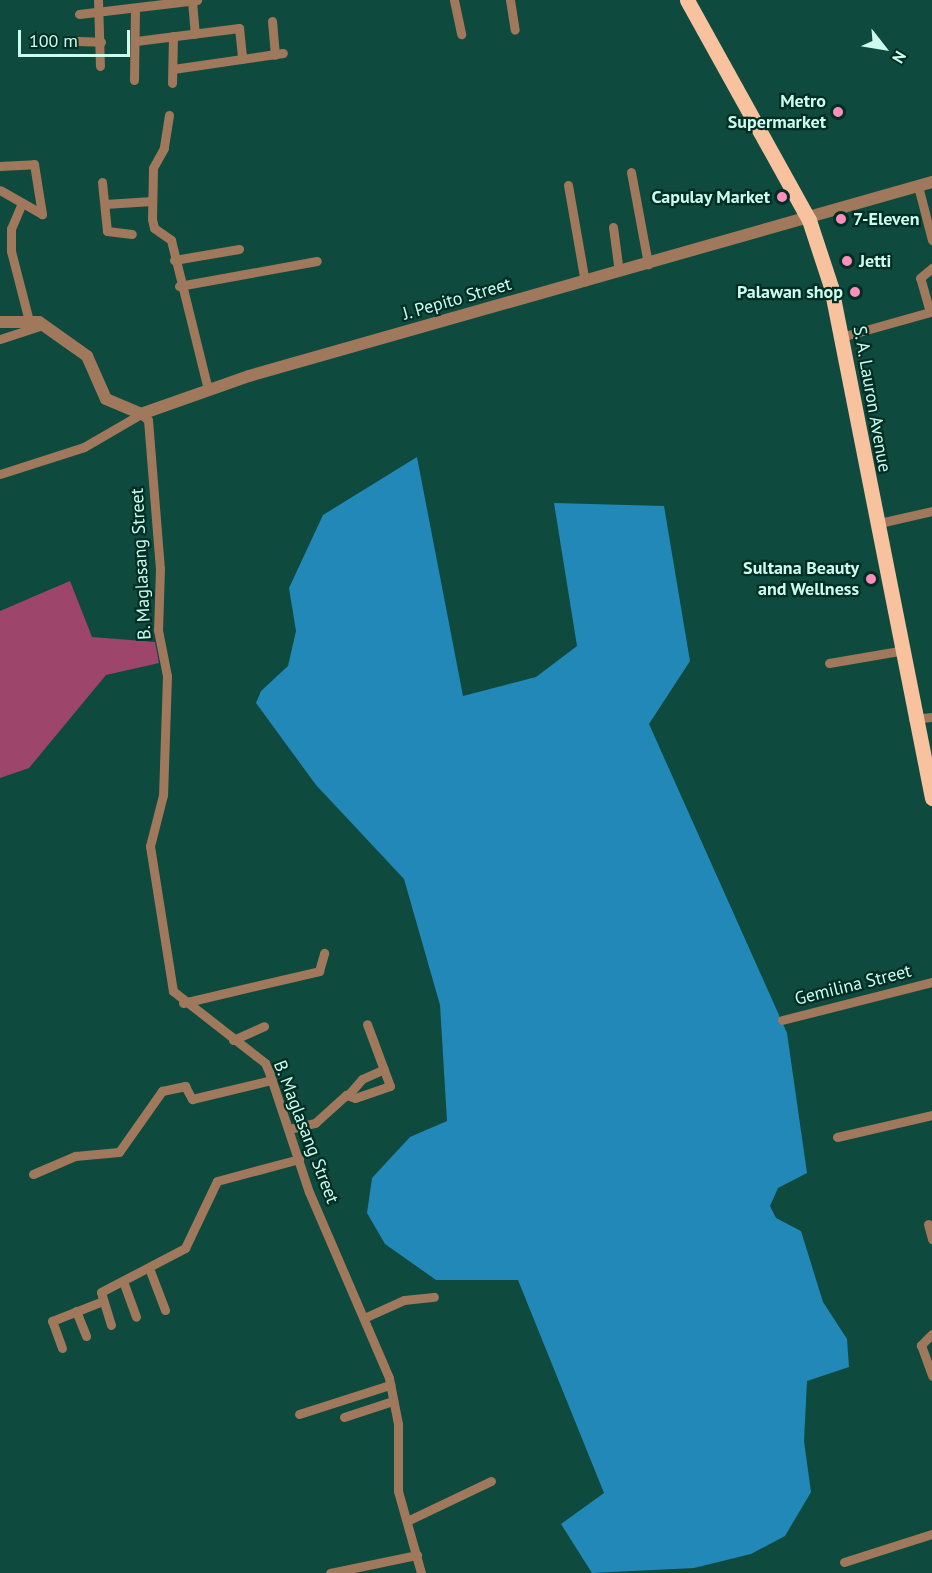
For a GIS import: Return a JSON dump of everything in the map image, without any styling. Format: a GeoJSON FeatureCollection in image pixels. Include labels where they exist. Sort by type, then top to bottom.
{"type":"FeatureCollection","features":[{"type":"Feature","properties":{"kind":"highway","name":"S. A. Lauron Avenue"},"geometry":{"type":"LineString","coordinates":[[687,0],[809,220],[841,337],[899,651],[932,798]]}},
{"type":"Feature","properties":{"kind":"street"},"geometry":{"type":"LineString","coordinates":[[454,0],[461,34]]}},
{"type":"Feature","properties":{"kind":"street"},"geometry":{"type":"LineString","coordinates":[[510,0],[514,30]]}},
{"type":"Feature","properties":{"kind":"street"},"geometry":{"type":"LineString","coordinates":[[80,14],[98,5],[135,9],[195,1],[195,34]]}},
{"type":"Feature","properties":{"kind":"street"},"geometry":{"type":"LineString","coordinates":[[98,5],[100,66]]}},
{"type":"Feature","properties":{"kind":"street"},"geometry":{"type":"LineString","coordinates":[[134,80],[135,9]]}},
{"type":"Feature","properties":{"kind":"street"},"geometry":{"type":"LineString","coordinates":[[172,69],[279,54],[272,21]]}},
{"type":"Feature","properties":{"kind":"street"},"geometry":{"type":"LineString","coordinates":[[136,41],[239,28],[242,59]]}},
{"type":"Feature","properties":{"kind":"street"},"geometry":{"type":"LineString","coordinates":[[172,83],[173,36]]}},
{"type":"Feature","properties":{"kind":"street"},"geometry":{"type":"LineString","coordinates":[[77,41],[101,42]]}},
{"type":"Feature","properties":{"kind":"street"},"geometry":{"type":"LineString","coordinates":[[169,115],[164,148],[153,168],[154,228],[170,236],[178,286],[198,338],[208,389]]}},
{"type":"Feature","properties":{"kind":"street"},"geometry":{"type":"LineString","coordinates":[[0,166],[36,167],[43,212],[0,190]]}},
{"type":"Feature","properties":{"kind":"street"},"geometry":{"type":"LineString","coordinates":[[631,172],[648,264]]}},
{"type":"Feature","properties":{"kind":"street"},"geometry":{"type":"LineString","coordinates":[[102,182],[107,231],[132,234]]}},
{"type":"Feature","properties":{"kind":"street","name":"J. Pepito Street"},"geometry":{"type":"LineString","coordinates":[[0,474],[84,447],[141,414],[208,389],[809,220],[932,182]]}},
{"type":"Feature","properties":{"kind":"street"},"geometry":{"type":"LineString","coordinates":[[568,185],[585,282]]}},
{"type":"Feature","properties":{"kind":"street"},"geometry":{"type":"LineString","coordinates":[[918,186],[932,240]]}},
{"type":"Feature","properties":{"kind":"street"},"geometry":{"type":"LineString","coordinates":[[105,204],[152,201]]}},
{"type":"Feature","properties":{"kind":"street"},"geometry":{"type":"LineString","coordinates":[[22,203],[11,229],[11,250],[29,321]]}},
{"type":"Feature","properties":{"kind":"street"},"geometry":{"type":"LineString","coordinates":[[613,227],[619,272]]}},
{"type":"Feature","properties":{"kind":"street"},"geometry":{"type":"LineString","coordinates":[[174,260],[238,249]]}},
{"type":"Feature","properties":{"kind":"street"},"geometry":{"type":"LineString","coordinates":[[178,286],[317,261]]}},
{"type":"Feature","properties":{"kind":"street"},"geometry":{"type":"LineString","coordinates":[[841,337],[930,312],[920,278],[932,268]]}},
{"type":"Feature","properties":{"kind":"street"},"geometry":{"type":"LineString","coordinates":[[0,322],[29,321],[43,325],[87,356],[106,399],[141,414]]}},
{"type":"Feature","properties":{"kind":"street"},"geometry":{"type":"LineString","coordinates":[[0,339],[43,325]]}},
{"type":"Feature","properties":{"kind":"street","name":"B. Maglasang Street"},"geometry":{"type":"LineString","coordinates":[[141,414],[150,425],[160,568],[158,630],[167,676],[163,795],[150,846],[168,967],[183,1003],[265,1062],[299,1159],[390,1385],[398,1491],[421,1573]]}},
{"type":"Feature","properties":{"kind":"street"},"geometry":{"type":"LineString","coordinates":[[875,524],[932,511]]}},
{"type":"Feature","properties":{"kind":"street"},"geometry":{"type":"LineString","coordinates":[[829,663],[899,651]]}},
{"type":"Feature","properties":{"kind":"street"},"geometry":{"type":"LineString","coordinates":[[913,719],[932,717]]}},
{"type":"Feature","properties":{"kind":"street"},"geometry":{"type":"LineString","coordinates":[[183,1003],[319,971],[324,953]]}},
{"type":"Feature","properties":{"kind":"street","name":"Gemilina Street"},"geometry":{"type":"LineString","coordinates":[[782,1020],[932,982]]}},
{"type":"Feature","properties":{"kind":"street"},"geometry":{"type":"LineString","coordinates":[[349,1094],[356,1098],[390,1086],[367,1024]]}},
{"type":"Feature","properties":{"kind":"street"},"geometry":{"type":"LineString","coordinates":[[233,1040],[264,1026]]}},
{"type":"Feature","properties":{"kind":"street"},"geometry":{"type":"LineString","coordinates":[[290,1129],[315,1123],[349,1094],[362,1079],[384,1069]]}},
{"type":"Feature","properties":{"kind":"street"},"geometry":{"type":"LineString","coordinates":[[33,1174],[75,1156],[119,1152],[162,1091],[185,1086],[192,1099],[272,1080]]}},
{"type":"Feature","properties":{"kind":"street"},"geometry":{"type":"LineString","coordinates":[[837,1137],[932,1115]]}},
{"type":"Feature","properties":{"kind":"street"},"geometry":{"type":"LineString","coordinates":[[111,1325],[101,1292],[185,1248],[217,1181],[299,1159]]}},
{"type":"Feature","properties":{"kind":"street"},"geometry":{"type":"LineString","coordinates":[[928,1224],[932,1239]]}},
{"type":"Feature","properties":{"kind":"street"},"geometry":{"type":"LineString","coordinates":[[148,1268],[165,1310]]}},
{"type":"Feature","properties":{"kind":"street"},"geometry":{"type":"LineString","coordinates":[[123,1281],[136,1317]]}},
{"type":"Feature","properties":{"kind":"street"},"geometry":{"type":"LineString","coordinates":[[364,1318],[404,1300],[434,1297]]}},
{"type":"Feature","properties":{"kind":"street"},"geometry":{"type":"LineString","coordinates":[[62,1348],[52,1321],[104,1301]]}},
{"type":"Feature","properties":{"kind":"street"},"geometry":{"type":"LineString","coordinates":[[76,1311],[86,1336]]}},
{"type":"Feature","properties":{"kind":"street"},"geometry":{"type":"LineString","coordinates":[[928,1335],[922,1347],[932,1376]]}},
{"type":"Feature","properties":{"kind":"street"},"geometry":{"type":"LineString","coordinates":[[299,1414],[390,1385]]}},
{"type":"Feature","properties":{"kind":"street"},"geometry":{"type":"LineString","coordinates":[[344,1417],[393,1401]]}},
{"type":"Feature","properties":{"kind":"street"},"geometry":{"type":"LineString","coordinates":[[407,1521],[491,1481]]}},
{"type":"Feature","properties":{"kind":"street"},"geometry":{"type":"LineString","coordinates":[[844,1562],[932,1534]]}},
{"type":"Feature","properties":{"kind":"street"},"geometry":{"type":"LineString","coordinates":[[330,1573],[417,1555]]}},
{"type":"Feature","properties":{"kind":"shaded area"},"geometry":{"type":"Polygon","coordinates":[[[70,581],[92,637],[155,642],[159,663],[106,675],[29,768],[0,778],[0,611],[70,581]]]}},
{"type":"Feature","properties":{"kind":"water"},"geometry":{"type":"Polygon","coordinates":[[[417,457],[463,696],[536,677],[577,646],[554,503],[664,506],[690,661],[649,724],[787,1033],[807,1173],[778,1188],[770,1206],[776,1218],[801,1231],[823,1302],[847,1339],[849,1367],[807,1381],[804,1441],[811,1492],[785,1536],[751,1554],[694,1568],[592,1573],[561,1524],[604,1493],[518,1280],[436,1280],[385,1244],[367,1213],[372,1178],[410,1137],[447,1121],[440,1005],[404,879],[316,785],[256,703],[261,691],[288,666],[296,631],[289,588],[323,515],[417,457]]]}},
{"type":"Feature","properties":{"kind":"place","name":"Metro Supermarket"},"geometry":{"type":"Point","coordinates":[838,112]}},
{"type":"Feature","properties":{"kind":"place","name":"Capulay Market"},"geometry":{"type":"Point","coordinates":[782,197]}},
{"type":"Feature","properties":{"kind":"place","name":"7-Eleven"},"geometry":{"type":"Point","coordinates":[841,219]}},
{"type":"Feature","properties":{"kind":"place","name":"Jetti"},"geometry":{"type":"Point","coordinates":[847,261]}},
{"type":"Feature","properties":{"kind":"place","name":"Palawan shop"},"geometry":{"type":"Point","coordinates":[855,292]}},
{"type":"Feature","properties":{"kind":"place","name":"Sultana Beauty and Wellness"},"geometry":{"type":"Point","coordinates":[871,579]}}]}
